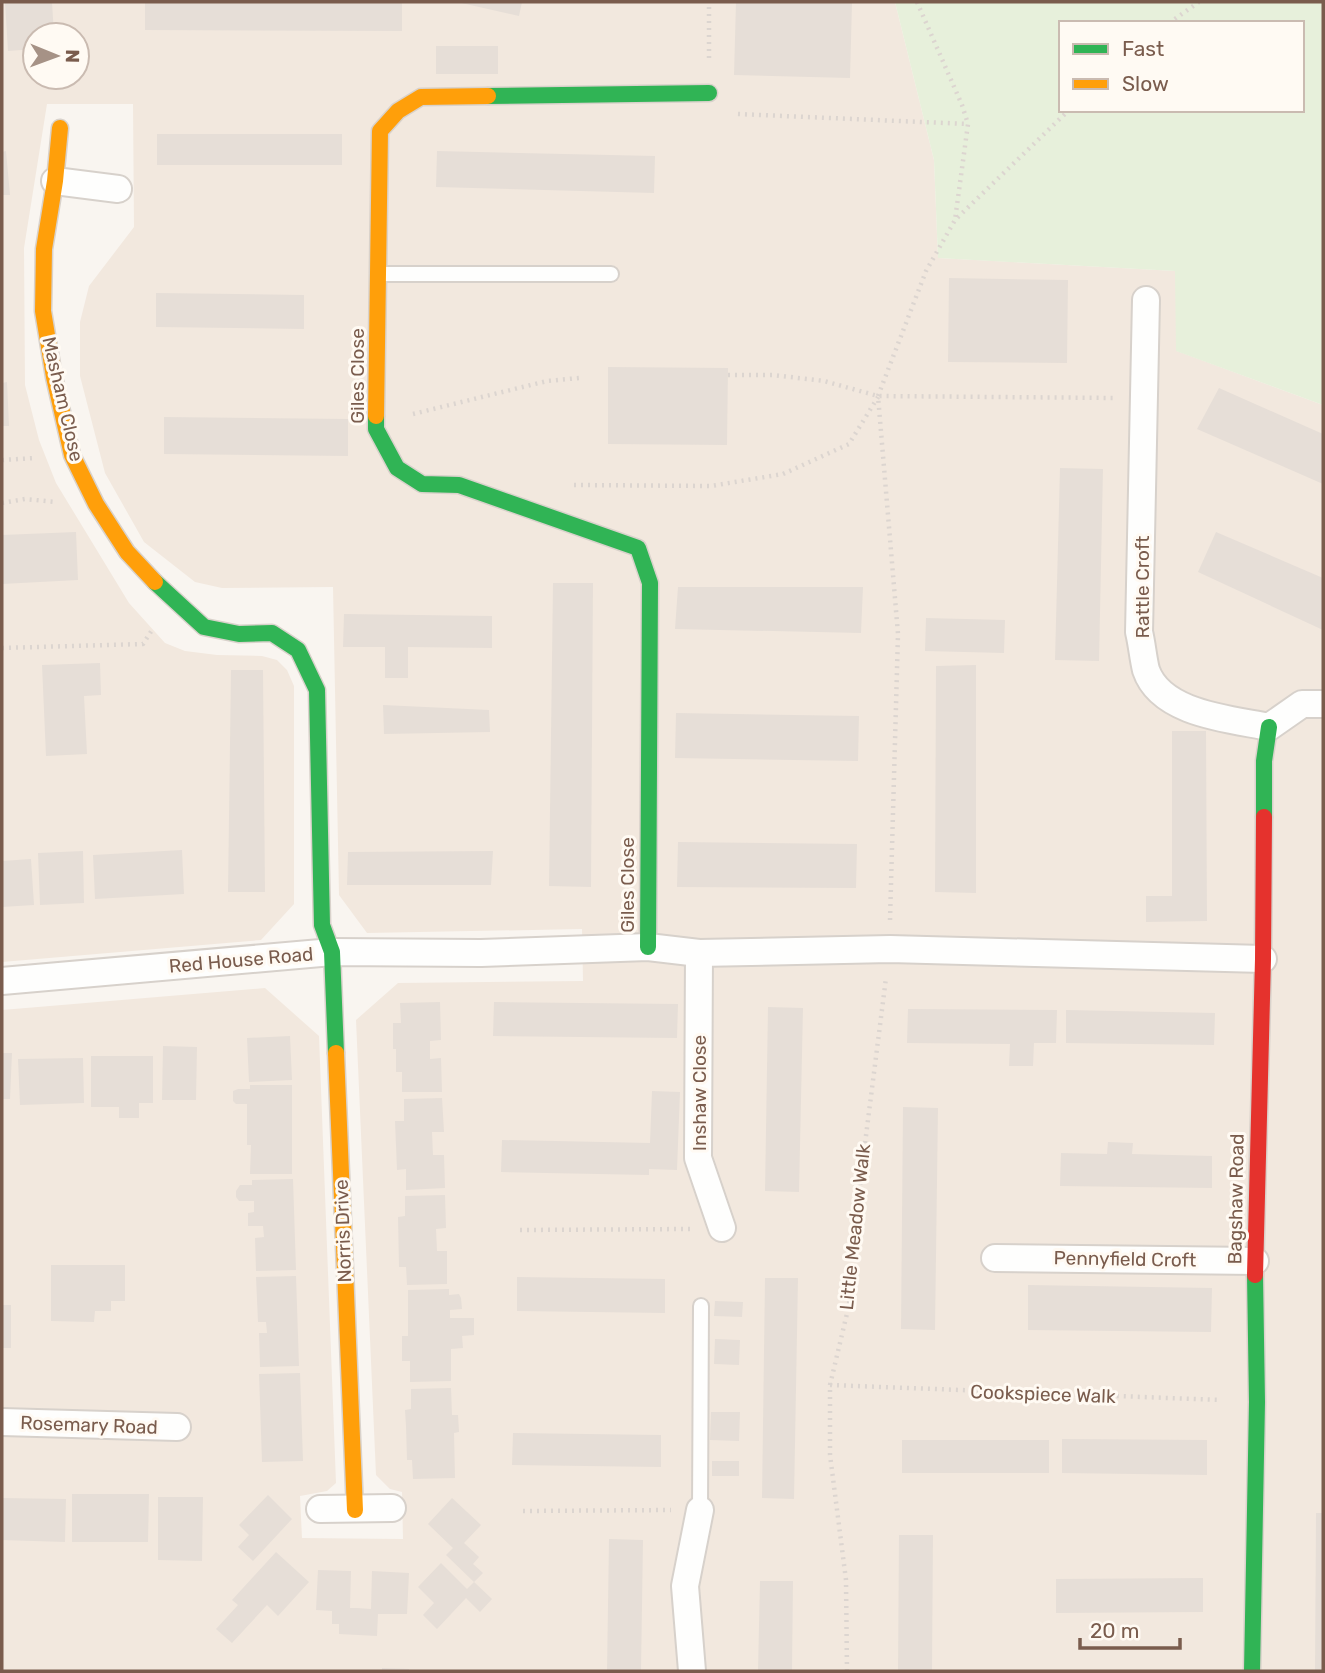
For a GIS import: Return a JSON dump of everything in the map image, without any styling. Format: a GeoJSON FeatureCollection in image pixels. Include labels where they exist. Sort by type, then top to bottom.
{"type":"FeatureCollection","features":[{"type":"Feature","properties":{"kind":"street","name":"Giles Close"},"geometry":{"type":"LineString","coordinates":[[648,947],[650,583],[639,548],[459,485],[422,484],[397,468],[376,429],[380,131],[398,111],[421,97],[709,93]]}},
{"type":"Feature","properties":{"kind":"street","name":"Masham Close"},"geometry":{"type":"LineString","coordinates":[[60,128],[44,250],[43,311],[54,377],[72,455],[96,504],[127,552],[171,599],[204,627],[239,634],[272,633],[298,650],[317,690],[322,925],[332,952]]}},
{"type":"Feature","properties":{"kind":"street"},"geometry":{"type":"LineString","coordinates":[[55,181],[118,189]]}},
{"type":"Feature","properties":{"kind":"street","name":"Rattle Croft"},"geometry":{"type":"LineString","coordinates":[[1146,300],[1139,632],[1147,672],[1161,692],[1186,709],[1269,727]]}},
{"type":"Feature","properties":{"kind":"street"},"geometry":{"type":"LineString","coordinates":[[1269,727],[1301,704],[1323,704]]}},
{"type":"Feature","properties":{"kind":"street","name":"Bagshaw Road"},"geometry":{"type":"LineString","coordinates":[[1252,1671],[1255,1261],[1263,959],[1264,761],[1269,727]]}},
{"type":"Feature","properties":{"kind":"street","name":"Red House Road"},"geometry":{"type":"LineString","coordinates":[[2,981],[332,952],[481,953],[648,947],[699,953],[890,949],[1263,959]]}},
{"type":"Feature","properties":{"kind":"street","name":"Norris Drive"},"geometry":{"type":"LineString","coordinates":[[332,952],[355,1510]]}},
{"type":"Feature","properties":{"kind":"street","name":"Inshaw Close"},"geometry":{"type":"LineString","coordinates":[[699,953],[698,1158],[722,1228]]}},
{"type":"Feature","properties":{"kind":"street","name":"Pennyfield Croft"},"geometry":{"type":"LineString","coordinates":[[995,1258],[1255,1261]]}},
{"type":"Feature","properties":{"kind":"street","name":"Rosemary Road"},"geometry":{"type":"LineString","coordinates":[[2,1422],[177,1427]]}},
{"type":"Feature","properties":{"kind":"street"},"geometry":{"type":"LineString","coordinates":[[320,1509],[392,1507]]}},
{"type":"Feature","properties":{"kind":"street"},"geometry":{"type":"LineString","coordinates":[[692,1671],[685,1586],[700,1510]]}},
{"type":"Feature","properties":{"kind":"lane"},"geometry":{"type":"LineString","coordinates":[[378,274],[611,274]]}},
{"type":"Feature","properties":{"kind":"lane"},"geometry":{"type":"LineString","coordinates":[[700,1510],[701,1306]]}},
{"type":"Feature","properties":{"kind":"path"},"geometry":{"type":"LineString","coordinates":[[709,2],[709,93],[722,114],[968,124]]}},
{"type":"Feature","properties":{"kind":"path"},"geometry":{"type":"LineString","coordinates":[[917,2],[968,124],[955,220]]}},
{"type":"Feature","properties":{"kind":"path"},"geometry":{"type":"LineString","coordinates":[[1171,21],[1199,2]]}},
{"type":"Feature","properties":{"kind":"path"},"geometry":{"type":"LineString","coordinates":[[571,485],[711,486],[783,474],[849,444],[878,396],[926,271],[955,220],[1067,112]]}},
{"type":"Feature","properties":{"kind":"path"},"geometry":{"type":"LineString","coordinates":[[728,375],[773,375],[824,381],[878,396],[1144,398]]}},
{"type":"Feature","properties":{"kind":"path"},"geometry":{"type":"LineString","coordinates":[[380,435],[416,413],[547,381],[579,378]]}},
{"type":"Feature","properties":{"kind":"path","name":"Little Meadow Walk"},"geometry":{"type":"LineString","coordinates":[[847,1671],[846,1580],[830,1455],[830,1385],[849,1305],[861,1175],[890,949],[898,634],[878,396]]}},
{"type":"Feature","properties":{"kind":"path"},"geometry":{"type":"LineString","coordinates":[[2,503],[25,499],[96,504]]}},
{"type":"Feature","properties":{"kind":"path"},"geometry":{"type":"LineString","coordinates":[[2,648],[144,644],[171,599]]}},
{"type":"Feature","properties":{"kind":"path"},"geometry":{"type":"LineString","coordinates":[[520,1230],[722,1228]]}},
{"type":"Feature","properties":{"kind":"path","name":"Cookspiece Walk"},"geometry":{"type":"LineString","coordinates":[[830,1385],[1256,1402]]}},
{"type":"Feature","properties":{"kind":"path"},"geometry":{"type":"LineString","coordinates":[[523,1511],[700,1510]]}},
{"type":"Feature","properties":{"kind":"shaded area"},"geometry":{"type":"Polygon","coordinates":[[[2,2],[895,2],[934,160],[938,258],[1176,271],[1177,351],[1323,405],[1323,1671],[2,1671],[2,1010],[265,988],[319,1036],[336,1483],[327,1491],[300,1496],[302,1538],[403,1539],[402,1492],[390,1489],[376,1475],[356,1020],[398,983],[583,981],[582,929],[367,933],[339,895],[333,587],[222,588],[195,582],[144,542],[105,473],[80,376],[80,322],[89,286],[134,227],[133,104],[47,104],[24,248],[25,385],[39,440],[56,483],[129,603],[165,643],[185,651],[262,656],[277,660],[287,670],[294,686],[294,904],[261,940],[2,962],[2,2]]]}},
{"type":"Feature","properties":{"kind":"green space"},"geometry":{"type":"Polygon","coordinates":[[[895,2],[1323,2],[1323,405],[1176,351],[1175,271],[938,258],[934,160],[895,2]]]}},
{"type":"Feature","properties":{"kind":"building"},"geometry":{"type":"Polygon","coordinates":[[[5,2],[52,2],[53,21],[21,21],[21,50],[8,51],[5,2]]]}},
{"type":"Feature","properties":{"kind":"building"},"geometry":{"type":"Polygon","coordinates":[[[145,2],[402,2],[402,31],[145,30],[145,2]]]}},
{"type":"Feature","properties":{"kind":"building"},"geometry":{"type":"Polygon","coordinates":[[[457,2],[522,2],[519,16],[457,2]]]}},
{"type":"Feature","properties":{"kind":"building"},"geometry":{"type":"Polygon","coordinates":[[[736,2],[852,3],[850,78],[734,75],[736,2]]]}},
{"type":"Feature","properties":{"kind":"building"},"geometry":{"type":"Polygon","coordinates":[[[436,46],[498,46],[498,74],[436,74],[436,46]]]}},
{"type":"Feature","properties":{"kind":"building"},"geometry":{"type":"Polygon","coordinates":[[[157,134],[342,134],[342,165],[157,165],[157,134]]]}},
{"type":"Feature","properties":{"kind":"building"},"geometry":{"type":"Polygon","coordinates":[[[6,151],[10,195],[2,195],[2,152],[6,151]]]}},
{"type":"Feature","properties":{"kind":"building"},"geometry":{"type":"Polygon","coordinates":[[[437,151],[655,156],[654,193],[436,187],[437,151]]]}},
{"type":"Feature","properties":{"kind":"building"},"geometry":{"type":"Polygon","coordinates":[[[949,278],[1068,280],[1067,363],[948,362],[949,278]]]}},
{"type":"Feature","properties":{"kind":"building"},"geometry":{"type":"Polygon","coordinates":[[[156,293],[304,295],[304,329],[156,327],[156,293]]]}},
{"type":"Feature","properties":{"kind":"building"},"geometry":{"type":"Polygon","coordinates":[[[608,367],[728,368],[727,445],[608,444],[608,367]]]}},
{"type":"Feature","properties":{"kind":"building"},"geometry":{"type":"Polygon","coordinates":[[[7,382],[9,426],[2,426],[2,383],[7,382]]]}},
{"type":"Feature","properties":{"kind":"building"},"geometry":{"type":"Polygon","coordinates":[[[1219,388],[1323,434],[1323,484],[1197,429],[1219,388]]]}},
{"type":"Feature","properties":{"kind":"building"},"geometry":{"type":"Polygon","coordinates":[[[164,417],[348,419],[348,456],[164,454],[164,417]]]}},
{"type":"Feature","properties":{"kind":"building"},"geometry":{"type":"Polygon","coordinates":[[[1060,468],[1103,469],[1099,661],[1055,660],[1060,468]]]}},
{"type":"Feature","properties":{"kind":"building"},"geometry":{"type":"Polygon","coordinates":[[[76,532],[78,580],[2,584],[2,535],[76,532]]]}},
{"type":"Feature","properties":{"kind":"building"},"geometry":{"type":"Polygon","coordinates":[[[1216,532],[1323,578],[1323,630],[1198,572],[1216,532]]]}},
{"type":"Feature","properties":{"kind":"building"},"geometry":{"type":"Polygon","coordinates":[[[553,583],[593,583],[591,887],[549,886],[553,583]]]}},
{"type":"Feature","properties":{"kind":"building"},"geometry":{"type":"Polygon","coordinates":[[[678,587],[863,587],[861,633],[675,629],[678,587]]]}},
{"type":"Feature","properties":{"kind":"building"},"geometry":{"type":"Polygon","coordinates":[[[344,614],[492,616],[492,648],[408,647],[408,678],[385,678],[385,647],[343,647],[344,614]]]}},
{"type":"Feature","properties":{"kind":"building"},"geometry":{"type":"Polygon","coordinates":[[[926,618],[1005,620],[1004,653],[925,651],[926,618]]]}},
{"type":"Feature","properties":{"kind":"building"},"geometry":{"type":"Polygon","coordinates":[[[100,663],[101,695],[84,696],[87,754],[46,756],[42,665],[100,663]]]}},
{"type":"Feature","properties":{"kind":"building"},"geometry":{"type":"Polygon","coordinates":[[[976,665],[976,893],[935,892],[936,666],[976,665]]]}},
{"type":"Feature","properties":{"kind":"building"},"geometry":{"type":"Polygon","coordinates":[[[231,670],[263,670],[265,892],[228,892],[231,670]]]}},
{"type":"Feature","properties":{"kind":"building"},"geometry":{"type":"Polygon","coordinates":[[[383,705],[489,710],[490,732],[384,734],[383,705]]]}},
{"type":"Feature","properties":{"kind":"building"},"geometry":{"type":"Polygon","coordinates":[[[676,713],[859,716],[858,761],[675,758],[676,713]]]}},
{"type":"Feature","properties":{"kind":"building"},"geometry":{"type":"Polygon","coordinates":[[[1172,731],[1206,731],[1207,921],[1146,922],[1146,896],[1172,896],[1172,731]]]}},
{"type":"Feature","properties":{"kind":"building"},"geometry":{"type":"Polygon","coordinates":[[[678,842],[857,844],[856,888],[677,887],[678,842]]]}},
{"type":"Feature","properties":{"kind":"building"},"geometry":{"type":"Polygon","coordinates":[[[182,850],[184,894],[95,899],[93,855],[182,850]]]}},
{"type":"Feature","properties":{"kind":"building"},"geometry":{"type":"Polygon","coordinates":[[[83,851],[84,903],[40,905],[38,853],[83,851]]]}},
{"type":"Feature","properties":{"kind":"building"},"geometry":{"type":"Polygon","coordinates":[[[493,851],[491,885],[347,885],[348,852],[493,851]]]}},
{"type":"Feature","properties":{"kind":"building"},"geometry":{"type":"Polygon","coordinates":[[[31,859],[34,905],[2,907],[2,861],[31,859]]]}},
{"type":"Feature","properties":{"kind":"building"},"geometry":{"type":"Polygon","coordinates":[[[440,1002],[441,1040],[430,1041],[430,1059],[441,1058],[442,1092],[402,1092],[402,1072],[396,1072],[396,1049],[393,1049],[393,1023],[401,1023],[400,1003],[440,1002]]]}},
{"type":"Feature","properties":{"kind":"building"},"geometry":{"type":"Polygon","coordinates":[[[494,1002],[678,1004],[677,1038],[493,1036],[494,1002]]]}},
{"type":"Feature","properties":{"kind":"building"},"geometry":{"type":"Polygon","coordinates":[[[768,1007],[803,1008],[799,1192],[765,1191],[768,1007]]]}},
{"type":"Feature","properties":{"kind":"building"},"geometry":{"type":"Polygon","coordinates":[[[908,1009],[1057,1010],[1056,1043],[1034,1043],[1033,1066],[1009,1066],[1010,1044],[907,1043],[908,1009]]]}},
{"type":"Feature","properties":{"kind":"building"},"geometry":{"type":"Polygon","coordinates":[[[1066,1010],[1215,1013],[1214,1045],[1066,1043],[1066,1010]]]}},
{"type":"Feature","properties":{"kind":"building"},"geometry":{"type":"Polygon","coordinates":[[[290,1036],[292,1080],[249,1082],[247,1038],[290,1036]]]}},
{"type":"Feature","properties":{"kind":"building"},"geometry":{"type":"Polygon","coordinates":[[[163,1046],[197,1047],[196,1100],[162,1100],[163,1046]]]}},
{"type":"Feature","properties":{"kind":"building"},"geometry":{"type":"Polygon","coordinates":[[[2,1053],[12,1053],[10,1099],[2,1099],[2,1053]]]}},
{"type":"Feature","properties":{"kind":"building"},"geometry":{"type":"Polygon","coordinates":[[[91,1056],[153,1056],[153,1103],[139,1103],[139,1118],[119,1118],[119,1107],[91,1107],[91,1056]]]}},
{"type":"Feature","properties":{"kind":"building"},"geometry":{"type":"Polygon","coordinates":[[[83,1058],[84,1103],[20,1105],[18,1059],[83,1058]]]}},
{"type":"Feature","properties":{"kind":"building"},"geometry":{"type":"Polygon","coordinates":[[[250,1085],[292,1085],[292,1174],[250,1174],[251,1145],[247,1145],[247,1104],[236,1104],[233,1101],[233,1091],[250,1089],[250,1085]]]}},
{"type":"Feature","properties":{"kind":"building"},"geometry":{"type":"Polygon","coordinates":[[[652,1091],[680,1092],[677,1170],[649,1169],[649,1175],[501,1172],[502,1140],[650,1143],[652,1091]]]}},
{"type":"Feature","properties":{"kind":"building"},"geometry":{"type":"Polygon","coordinates":[[[442,1098],[444,1132],[432,1132],[433,1155],[444,1155],[445,1188],[406,1190],[406,1169],[397,1170],[395,1121],[404,1121],[404,1099],[442,1098]]]}},
{"type":"Feature","properties":{"kind":"building"},"geometry":{"type":"Polygon","coordinates":[[[903,1107],[938,1108],[935,1330],[901,1329],[903,1107]]]}},
{"type":"Feature","properties":{"kind":"building"},"geometry":{"type":"Polygon","coordinates":[[[1108,1142],[1133,1143],[1132,1154],[1212,1156],[1212,1188],[1060,1186],[1061,1153],[1107,1154],[1108,1142]]]}},
{"type":"Feature","properties":{"kind":"building"},"geometry":{"type":"Polygon","coordinates":[[[293,1179],[296,1270],[256,1271],[255,1238],[264,1237],[263,1226],[248,1226],[248,1213],[254,1212],[254,1201],[239,1201],[236,1191],[240,1185],[252,1185],[252,1180],[293,1179]]]}},
{"type":"Feature","properties":{"kind":"building"},"geometry":{"type":"Polygon","coordinates":[[[445,1195],[446,1228],[436,1229],[437,1251],[447,1251],[447,1284],[407,1285],[406,1267],[399,1267],[398,1217],[405,1216],[405,1196],[445,1195]]]}},
{"type":"Feature","properties":{"kind":"building"},"geometry":{"type":"Polygon","coordinates":[[[51,1265],[125,1265],[125,1301],[111,1301],[111,1311],[95,1311],[94,1322],[51,1321],[51,1265]]]}},
{"type":"Feature","properties":{"kind":"building"},"geometry":{"type":"Polygon","coordinates":[[[296,1276],[299,1366],[260,1367],[259,1333],[267,1333],[266,1322],[258,1322],[256,1277],[296,1276]]]}},
{"type":"Feature","properties":{"kind":"building"},"geometry":{"type":"Polygon","coordinates":[[[517,1277],[665,1279],[665,1313],[517,1311],[517,1277]]]}},
{"type":"Feature","properties":{"kind":"building"},"geometry":{"type":"Polygon","coordinates":[[[765,1278],[798,1278],[794,1499],[762,1498],[765,1278]]]}},
{"type":"Feature","properties":{"kind":"building"},"geometry":{"type":"Polygon","coordinates":[[[1028,1285],[1212,1288],[1211,1332],[1028,1330],[1028,1285]]]}},
{"type":"Feature","properties":{"kind":"building"},"geometry":{"type":"Polygon","coordinates":[[[449,1289],[449,1295],[459,1294],[462,1309],[450,1310],[450,1318],[474,1318],[474,1335],[462,1336],[463,1348],[451,1349],[451,1381],[410,1382],[410,1361],[402,1361],[402,1336],[408,1336],[408,1290],[449,1289]]]}},
{"type":"Feature","properties":{"kind":"building"},"geometry":{"type":"Polygon","coordinates":[[[715,1301],[743,1302],[742,1317],[714,1316],[715,1301]]]}},
{"type":"Feature","properties":{"kind":"building"},"geometry":{"type":"Polygon","coordinates":[[[2,1305],[11,1305],[11,1348],[2,1348],[2,1305]]]}},
{"type":"Feature","properties":{"kind":"building"},"geometry":{"type":"Polygon","coordinates":[[[715,1339],[740,1340],[739,1365],[714,1364],[715,1339]]]}},
{"type":"Feature","properties":{"kind":"building"},"geometry":{"type":"Polygon","coordinates":[[[300,1373],[303,1461],[262,1462],[259,1374],[300,1373]]]}},
{"type":"Feature","properties":{"kind":"building"},"geometry":{"type":"Polygon","coordinates":[[[451,1388],[452,1415],[458,1415],[459,1432],[454,1433],[455,1478],[413,1479],[412,1460],[407,1460],[405,1410],[411,1409],[411,1389],[451,1388]]]}},
{"type":"Feature","properties":{"kind":"building"},"geometry":{"type":"Polygon","coordinates":[[[711,1412],[740,1412],[739,1441],[710,1440],[711,1412]]]}},
{"type":"Feature","properties":{"kind":"building"},"geometry":{"type":"Polygon","coordinates":[[[513,1433],[661,1435],[661,1467],[512,1465],[513,1433]]]}},
{"type":"Feature","properties":{"kind":"building"},"geometry":{"type":"Polygon","coordinates":[[[1062,1439],[1207,1440],[1207,1475],[1062,1473],[1062,1439]]]}},
{"type":"Feature","properties":{"kind":"building"},"geometry":{"type":"Polygon","coordinates":[[[902,1440],[1049,1440],[1049,1473],[902,1473],[902,1440]]]}},
{"type":"Feature","properties":{"kind":"building"},"geometry":{"type":"Polygon","coordinates":[[[712,1461],[739,1461],[739,1476],[712,1476],[712,1461]]]}},
{"type":"Feature","properties":{"kind":"building"},"geometry":{"type":"Polygon","coordinates":[[[72,1494],[149,1494],[148,1542],[72,1542],[72,1494]]]}},
{"type":"Feature","properties":{"kind":"building"},"geometry":{"type":"Polygon","coordinates":[[[268,1495],[292,1519],[253,1561],[238,1547],[249,1535],[239,1525],[268,1495]]]}},
{"type":"Feature","properties":{"kind":"building"},"geometry":{"type":"Polygon","coordinates":[[[158,1497],[203,1497],[202,1561],[158,1560],[158,1497]]]}},
{"type":"Feature","properties":{"kind":"building"},"geometry":{"type":"Polygon","coordinates":[[[2,1498],[66,1499],[65,1542],[2,1540],[2,1498]]]}},
{"type":"Feature","properties":{"kind":"building"},"geometry":{"type":"Polygon","coordinates":[[[452,1498],[481,1525],[464,1543],[479,1557],[473,1564],[483,1573],[474,1582],[446,1555],[453,1548],[428,1524],[452,1498]]]}},
{"type":"Feature","properties":{"kind":"building"},"geometry":{"type":"Polygon","coordinates":[[[1316,1513],[1323,1513],[1323,1671],[1315,1671],[1316,1513]]]}},
{"type":"Feature","properties":{"kind":"building"},"geometry":{"type":"Polygon","coordinates":[[[899,1535],[933,1535],[932,1671],[898,1671],[899,1535]]]}},
{"type":"Feature","properties":{"kind":"building"},"geometry":{"type":"Polygon","coordinates":[[[609,1539],[643,1540],[641,1671],[607,1671],[609,1539]]]}},
{"type":"Feature","properties":{"kind":"building"},"geometry":{"type":"Polygon","coordinates":[[[276,1552],[309,1582],[278,1616],[267,1605],[232,1643],[216,1629],[238,1605],[232,1600],[276,1552]]]}},
{"type":"Feature","properties":{"kind":"building"},"geometry":{"type":"Polygon","coordinates":[[[441,1563],[467,1589],[474,1582],[492,1599],[480,1612],[466,1598],[437,1629],[423,1615],[434,1603],[418,1587],[441,1563]]]}},
{"type":"Feature","properties":{"kind":"building"},"geometry":{"type":"Polygon","coordinates":[[[318,1570],[351,1571],[350,1608],[371,1609],[372,1571],[409,1573],[407,1614],[378,1614],[377,1636],[339,1634],[339,1624],[332,1624],[332,1611],[316,1610],[318,1570]]]}},
{"type":"Feature","properties":{"kind":"building"},"geometry":{"type":"Polygon","coordinates":[[[1203,1578],[1203,1612],[1056,1613],[1056,1579],[1203,1578]]]}},
{"type":"Feature","properties":{"kind":"building"},"geometry":{"type":"Polygon","coordinates":[[[760,1581],[793,1581],[792,1671],[758,1671],[760,1581]]]}},
{"type":"Feature","properties":{"kind":"building"},"geometry":{"type":"Polygon","coordinates":[[[382,1668],[409,1669],[409,1671],[382,1671],[382,1668]]]}},
{"type":"Feature","properties":{"kind":"traffic: fast"},"geometry":{"type":"LineString","coordinates":[[488,96],[709,93]]}},
{"type":"Feature","properties":{"kind":"traffic: fast"},"geometry":{"type":"LineString","coordinates":[[376,416],[376,429],[397,468],[422,484],[459,485],[638,548],[650,583],[648,947]]}},
{"type":"Feature","properties":{"kind":"traffic: fast"},"geometry":{"type":"LineString","coordinates":[[155,582],[204,627],[239,634],[272,633],[298,650],[317,690],[322,925],[332,952],[336,1053]]}},
{"type":"Feature","properties":{"kind":"traffic: fast"},"geometry":{"type":"LineString","coordinates":[[1264,817],[1264,761],[1269,727]]}},
{"type":"Feature","properties":{"kind":"traffic: fast"},"geometry":{"type":"LineString","coordinates":[[1252,1671],[1257,1402],[1255,1275]]}},
{"type":"Feature","properties":{"kind":"traffic: slow"},"geometry":{"type":"LineString","coordinates":[[376,416],[380,131],[398,111],[421,97],[488,96]]}},
{"type":"Feature","properties":{"kind":"traffic: slow"},"geometry":{"type":"LineString","coordinates":[[60,128],[44,249],[43,311],[54,377],[72,455],[96,504],[127,552],[155,582]]}},
{"type":"Feature","properties":{"kind":"traffic: slow"},"geometry":{"type":"LineString","coordinates":[[336,1053],[355,1510]]}},
{"type":"Feature","properties":{"kind":"traffic: jam"},"geometry":{"type":"LineString","coordinates":[[1255,1275],[1264,817]]}}]}
